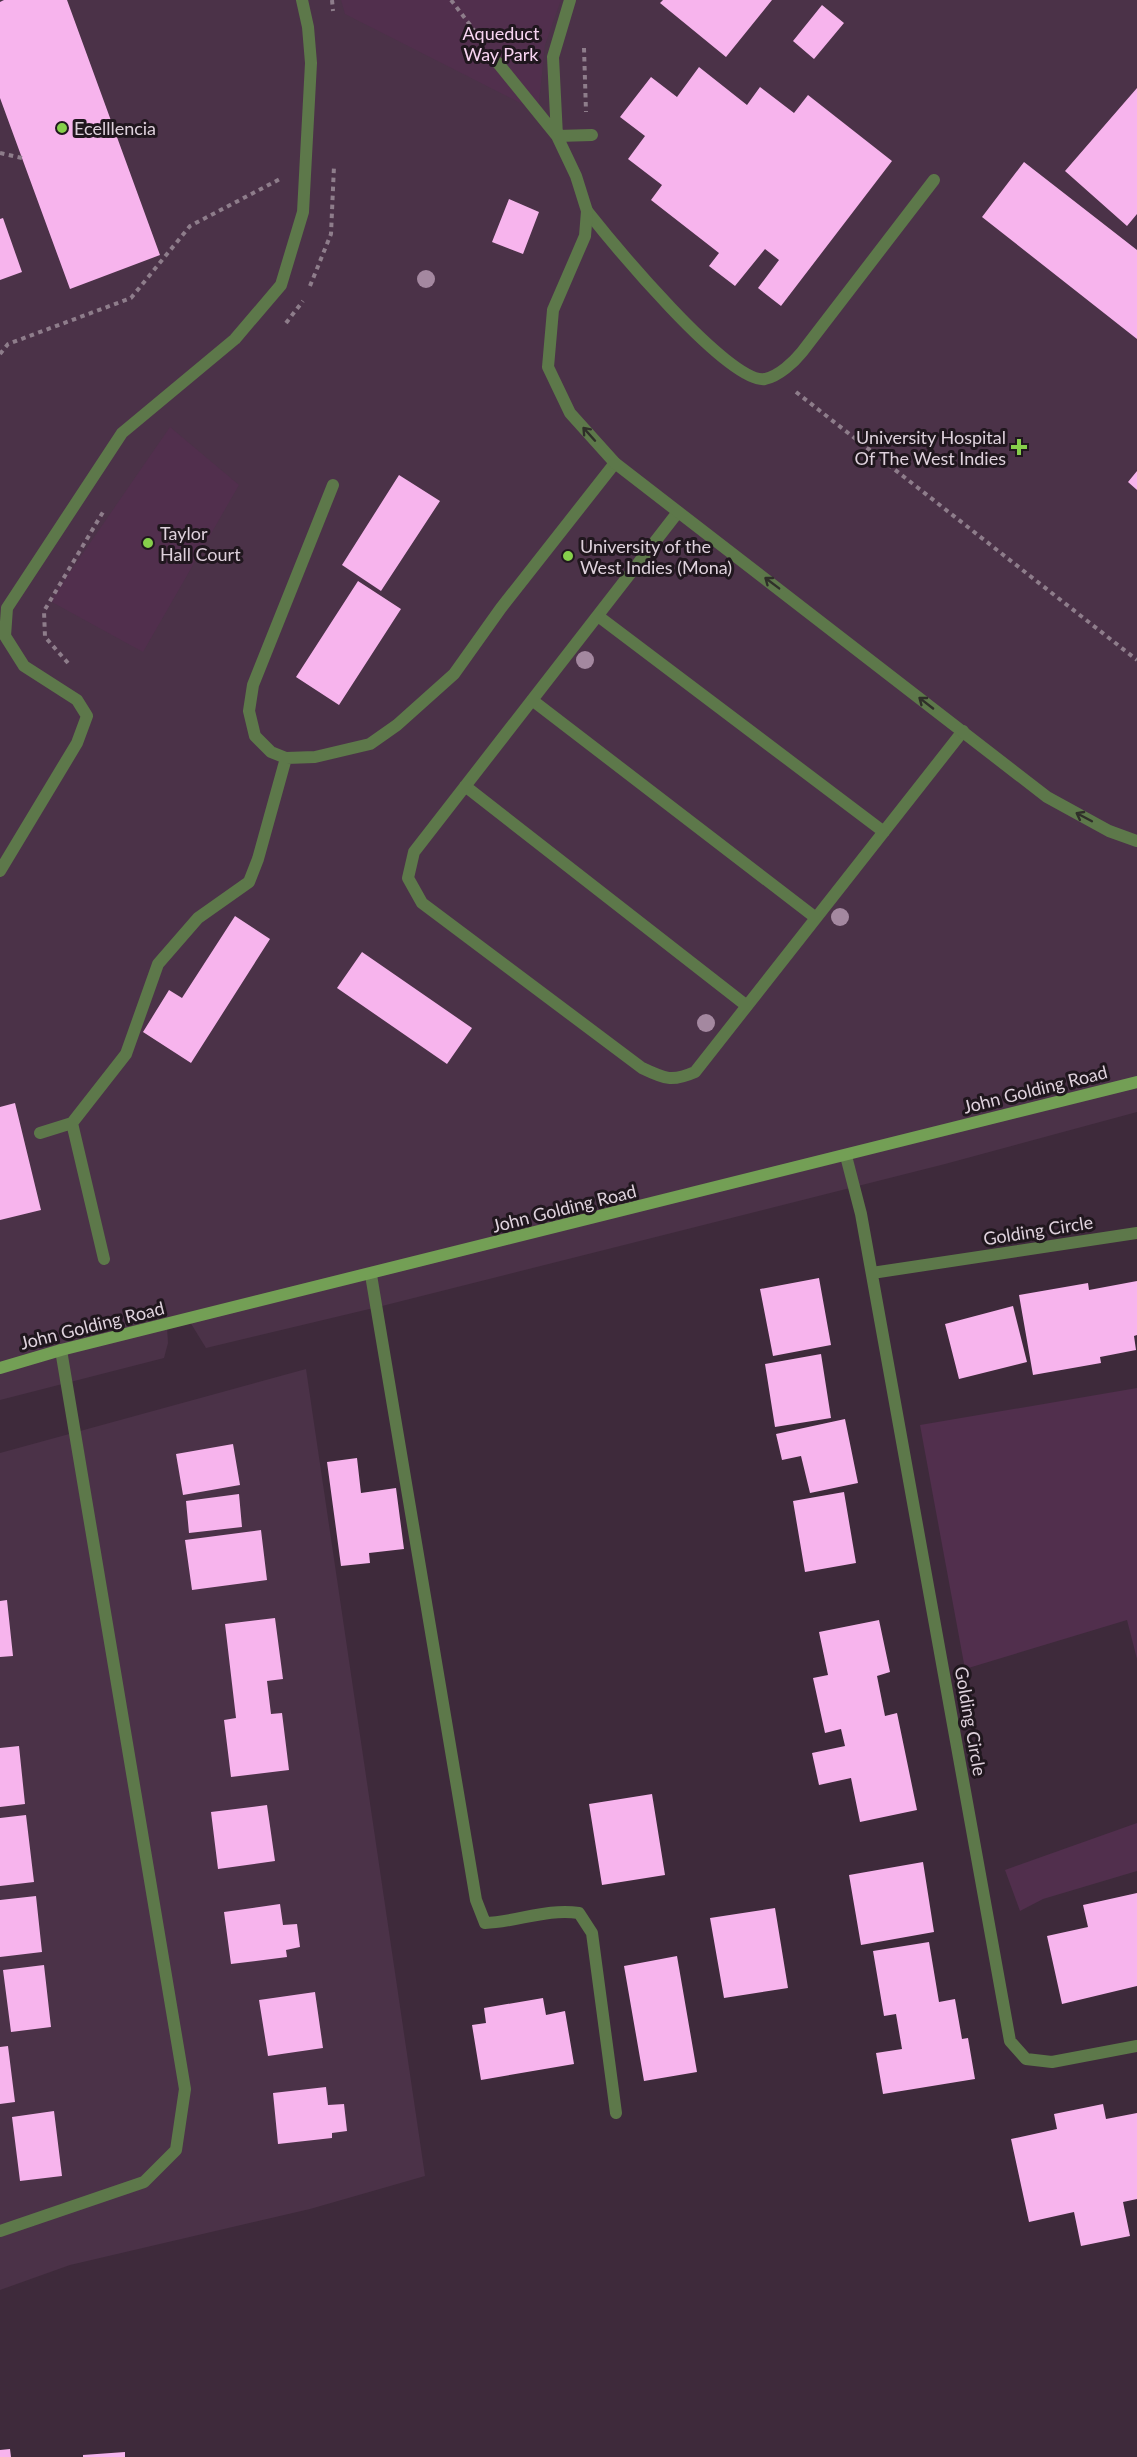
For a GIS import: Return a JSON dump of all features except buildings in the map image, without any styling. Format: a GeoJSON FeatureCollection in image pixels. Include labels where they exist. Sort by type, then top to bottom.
{"type":"FeatureCollection","features":[{"type":"Feature","properties":{"kind":"street"},"geometry":{"type":"LineString","coordinates":[[0,871],[77,743],[87,716],[77,700],[24,666],[5,636],[7,608],[122,433],[235,339],[281,285],[303,212],[311,63],[302,0]]}},
{"type":"Feature","properties":{"kind":"street"},"geometry":{"type":"LineString","coordinates":[[557,135],[553,57],[570,0]]}},
{"type":"Feature","properties":{"kind":"street"},"geometry":{"type":"LineString","coordinates":[[497,62],[557,135],[576,176],[587,211],[637,273],[678,318],[731,362],[755,377],[765,379],[784,369],[802,352],[934,180]]}},
{"type":"Feature","properties":{"kind":"street"},"geometry":{"type":"LineString","coordinates":[[557,135],[592,135]]}},
{"type":"Feature","properties":{"kind":"street"},"geometry":{"type":"LineString","coordinates":[[587,211],[585,236],[553,310],[548,367],[570,413],[615,463],[1047,797],[1109,831],[1137,841]]}},
{"type":"Feature","properties":{"kind":"street"},"geometry":{"type":"LineString","coordinates":[[333,485],[253,685],[249,711],[255,736],[271,752],[286,758],[315,757],[369,744],[405,718],[454,674],[501,608],[615,463]]}},
{"type":"Feature","properties":{"kind":"street"},"geometry":{"type":"LineString","coordinates":[[678,512],[414,852],[408,878],[422,903],[642,1068],[661,1077],[678,1079],[696,1072],[963,731]]}},
{"type":"Feature","properties":{"kind":"street"},"geometry":{"type":"LineString","coordinates":[[597,616],[884,832]]}},
{"type":"Feature","properties":{"kind":"street"},"geometry":{"type":"LineString","coordinates":[[532,700],[816,918]]}},
{"type":"Feature","properties":{"kind":"street"},"geometry":{"type":"LineString","coordinates":[[40,1133],[72,1123],[126,1054],[158,964],[198,918],[249,882],[258,859],[286,758]]}},
{"type":"Feature","properties":{"kind":"street"},"geometry":{"type":"LineString","coordinates":[[465,786],[747,1006]]}},
{"type":"Feature","properties":{"kind":"street","name":"John Golding Road"},"geometry":{"type":"LineString","coordinates":[[0,1368],[61,1350],[371,1275],[1137,1082]]}},
{"type":"Feature","properties":{"kind":"street"},"geometry":{"type":"LineString","coordinates":[[72,1123],[104,1259]]}},
{"type":"Feature","properties":{"kind":"street","name":"Golding Circle"},"geometry":{"type":"LineString","coordinates":[[846,1156],[861,1214],[872,1273],[1010,2041],[1026,2059],[1052,2062],[1137,2046]]}},
{"type":"Feature","properties":{"kind":"street","name":"Golding Circle"},"geometry":{"type":"LineString","coordinates":[[872,1273],[1137,1233]]}},
{"type":"Feature","properties":{"kind":"street"},"geometry":{"type":"LineString","coordinates":[[371,1275],[476,1900],[485,1923],[509,1922],[560,1910],[579,1913],[592,1933],[616,2113]]}},
{"type":"Feature","properties":{"kind":"street"},"geometry":{"type":"LineString","coordinates":[[0,2231],[144,2182],[176,2150],[185,2089],[61,1350]]}},
{"type":"Feature","properties":{"kind":"path"},"geometry":{"type":"LineString","coordinates":[[451,0],[497,62]]}},
{"type":"Feature","properties":{"kind":"path"},"geometry":{"type":"LineString","coordinates":[[0,153],[22,158]]}},
{"type":"Feature","properties":{"kind":"path"},"geometry":{"type":"LineString","coordinates":[[0,354],[8,344],[131,298],[190,226],[305,166]]}},
{"type":"Feature","properties":{"kind":"shaded area","name":"University of the West Indies (Mona)"},"geometry":{"type":"Polygon","coordinates":[[[0,0],[1137,0],[1137,1112],[945,1164],[206,1348],[190,1322],[167,1327],[168,1343],[164,1358],[0,1400],[0,0]]]}},
{"type":"Feature","properties":{"kind":"shaded area"},"geometry":{"type":"Polygon","coordinates":[[[306,1369],[425,2176],[310,2209],[70,2265],[0,2290],[0,1453],[306,1369]]]}},
{"type":"Feature","properties":{"kind":"green space","name":"Aqueduct Way Park"},"geometry":{"type":"Polygon","coordinates":[[[341,0],[561,0],[545,45],[538,112],[345,14],[341,0]]]}},
{"type":"Feature","properties":{"kind":"green space","name":"Taylor Hall Court"},"geometry":{"type":"Polygon","coordinates":[[[170,427],[239,485],[143,652],[50,601],[170,427]]]}},
{"type":"Feature","properties":{"kind":"green space"},"geometry":{"type":"Polygon","coordinates":[[[1137,1388],[1137,1659],[1127,1620],[965,1669],[920,1425],[1137,1388]]]}},
{"type":"Feature","properties":{"kind":"green space"},"geometry":{"type":"Polygon","coordinates":[[[1137,1823],[1137,1871],[1043,1899],[1020,1911],[1005,1870],[1137,1823]]]}},
{"type":"Feature","properties":{"kind":"place","name":"Ecelllencia"},"geometry":{"type":"Point","coordinates":[62,128]}},
{"type":"Feature","properties":{"kind":"place","name":"University Hospital Of The West Indies"},"geometry":{"type":"Point","coordinates":[1019,447]}},
{"type":"Feature","properties":{"kind":"place","name":"Taylor Hall Court"},"geometry":{"type":"Point","coordinates":[148,543]}},
{"type":"Feature","properties":{"kind":"place","name":"University of the West Indies (Mona)"},"geometry":{"type":"Point","coordinates":[568,556]}}]}
